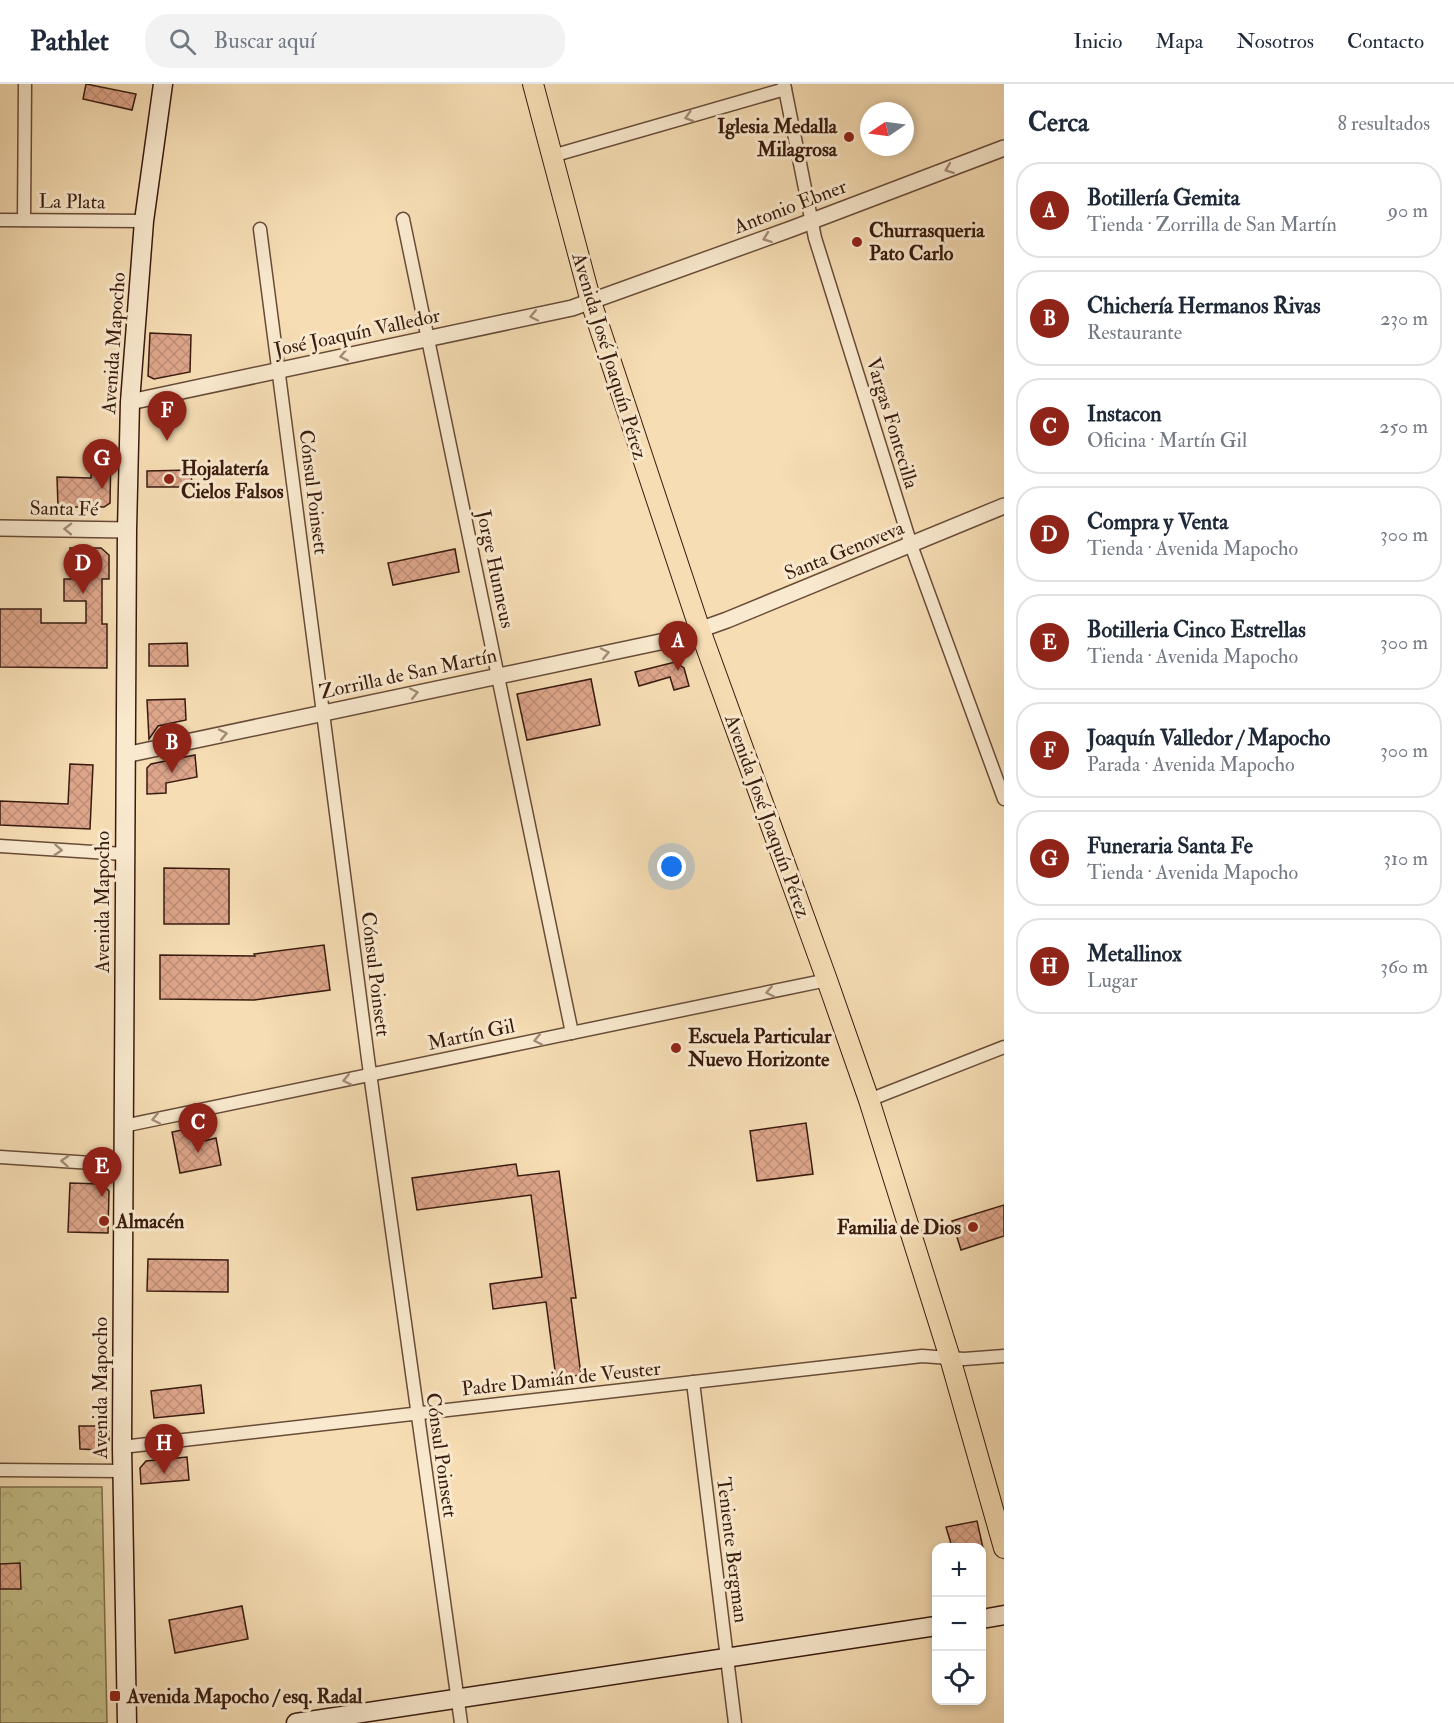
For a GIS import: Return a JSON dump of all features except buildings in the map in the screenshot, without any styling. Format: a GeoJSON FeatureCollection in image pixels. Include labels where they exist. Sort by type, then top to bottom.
{"type":"FeatureCollection","features":[{"type":"Feature","properties":{"kind":"main road","name":"Avenida Mapocho"},"geometry":{"type":"LineString","coordinates":[[127,1723],[122,1446],[127,530],[130,402],[144,221],[163,84]]}},
{"type":"Feature","properties":{"kind":"main road","name":"Avenida José Joaquín Pérez"},"geometry":{"type":"LineString","coordinates":[[533,84],[591,302],[700,630],[869,1100],[950,1358],[1004,1548]]}},
{"type":"Feature","properties":{"kind":"main road"},"geometry":{"type":"LineString","coordinates":[[986,1618],[1004,1615]]}},
{"type":"Feature","properties":{"kind":"main road"},"geometry":{"type":"LineString","coordinates":[[296,1723],[932,1627]]}},
{"type":"Feature","properties":{"kind":"street"},"geometry":{"type":"LineString","coordinates":[[24,220],[25,84]]}},
{"type":"Feature","properties":{"kind":"street"},"geometry":{"type":"LineString","coordinates":[[552,156],[785,86]]}},
{"type":"Feature","properties":{"kind":"street","name":"Vargas Fontecilla"},"geometry":{"type":"LineString","coordinates":[[785,86],[811,221],[910,545],[1004,799]]}},
{"type":"Feature","properties":{"kind":"street","name":"Antonio Ebner"},"geometry":{"type":"LineString","coordinates":[[591,302],[1004,148]]}},
{"type":"Feature","properties":{"kind":"street","name":"Jorge Hunneus"},"geometry":{"type":"LineString","coordinates":[[403,219],[572,1033]]}},
{"type":"Feature","properties":{"kind":"street","name":"La Plata"},"geometry":{"type":"LineString","coordinates":[[0,220],[144,221]]}},
{"type":"Feature","properties":{"kind":"street","name":"Cónsul Poinsett"},"geometry":{"type":"LineString","coordinates":[[260,229],[370,1075],[460,1723]]}},
{"type":"Feature","properties":{"kind":"street","name":"José Joaquín Valledor"},"geometry":{"type":"LineString","coordinates":[[130,402],[572,308],[591,302]]}},
{"type":"Feature","properties":{"kind":"street","name":"Santa Genoveva"},"geometry":{"type":"LineString","coordinates":[[700,630],[1004,506]]}},
{"type":"Feature","properties":{"kind":"street","name":"Santa Fé"},"geometry":{"type":"LineString","coordinates":[[0,528],[127,530]]}},
{"type":"Feature","properties":{"kind":"street","name":"Zorrilla de San Martín"},"geometry":{"type":"LineString","coordinates":[[125,754],[674,639],[700,630]]}},
{"type":"Feature","properties":{"kind":"street"},"geometry":{"type":"LineString","coordinates":[[0,846],[124,854]]}},
{"type":"Feature","properties":{"kind":"street","name":"Martín Gil"},"geometry":{"type":"LineString","coordinates":[[123,1126],[827,980]]}},
{"type":"Feature","properties":{"kind":"street"},"geometry":{"type":"LineString","coordinates":[[869,1100],[1004,1047]]}},
{"type":"Feature","properties":{"kind":"street"},"geometry":{"type":"LineString","coordinates":[[0,1157],[123,1165]]}},
{"type":"Feature","properties":{"kind":"street","name":"Padre Damián de Veuster"},"geometry":{"type":"LineString","coordinates":[[122,1446],[922,1356],[979,1359],[1004,1356]]}},
{"type":"Feature","properties":{"kind":"street","name":"Teniente Bergman"},"geometry":{"type":"LineString","coordinates":[[693,1382],[735,1723]]}},
{"type":"Feature","properties":{"kind":"street"},"geometry":{"type":"LineString","coordinates":[[0,1470],[122,1471]]}},
{"type":"Feature","properties":{"kind":"green space"},"geometry":{"type":"Polygon","coordinates":[[[0,1487],[102,1487],[107,1723],[0,1723],[0,1487]]]}},
{"type":"Feature","properties":{"kind":"place","name":"Iglesia Medalla Milagrosa"},"geometry":{"type":"Point","coordinates":[849,137]}},
{"type":"Feature","properties":{"kind":"place","name":"Churrasqueria Pato Carlo"},"geometry":{"type":"Point","coordinates":[857,242]}},
{"type":"Feature","properties":{"kind":"place","name":"Joaquín Valledor / Mapocho"},"geometry":{"type":"Point","coordinates":[167,441]}},
{"type":"Feature","properties":{"kind":"place","name":"Hojalatería Cielos Falsos"},"geometry":{"type":"Point","coordinates":[169,479]}},
{"type":"Feature","properties":{"kind":"place","name":"Funeraria Santa Fe"},"geometry":{"type":"Point","coordinates":[102,489]}},
{"type":"Feature","properties":{"kind":"place","name":"Compra y Venta"},"geometry":{"type":"Point","coordinates":[83,594]}},
{"type":"Feature","properties":{"kind":"place","name":"Botillería Gemita"},"geometry":{"type":"Point","coordinates":[678,671]}},
{"type":"Feature","properties":{"kind":"place","name":"Chichería Hermanos Rivas"},"geometry":{"type":"Point","coordinates":[172,773]}},
{"type":"Feature","properties":{"kind":"place","name":"Escuela Particular Nuevo Horizonte"},"geometry":{"type":"Point","coordinates":[676,1048]}},
{"type":"Feature","properties":{"kind":"place","name":"Instacon"},"geometry":{"type":"Point","coordinates":[198,1153]}},
{"type":"Feature","properties":{"kind":"place","name":"Botilleria Cinco Estrellas"},"geometry":{"type":"Point","coordinates":[102,1197]}},
{"type":"Feature","properties":{"kind":"place","name":"Almacén"},"geometry":{"type":"Point","coordinates":[104,1221]}},
{"type":"Feature","properties":{"kind":"place","name":"Familia de Dios"},"geometry":{"type":"Point","coordinates":[973,1227]}},
{"type":"Feature","properties":{"kind":"place","name":"Metallinox"},"geometry":{"type":"Point","coordinates":[164,1474]}},
{"type":"Feature","properties":{"kind":"place","name":"Avenida Mapocho / esq. Radal"},"geometry":{"type":"Point","coordinates":[115,1696]}}]}
